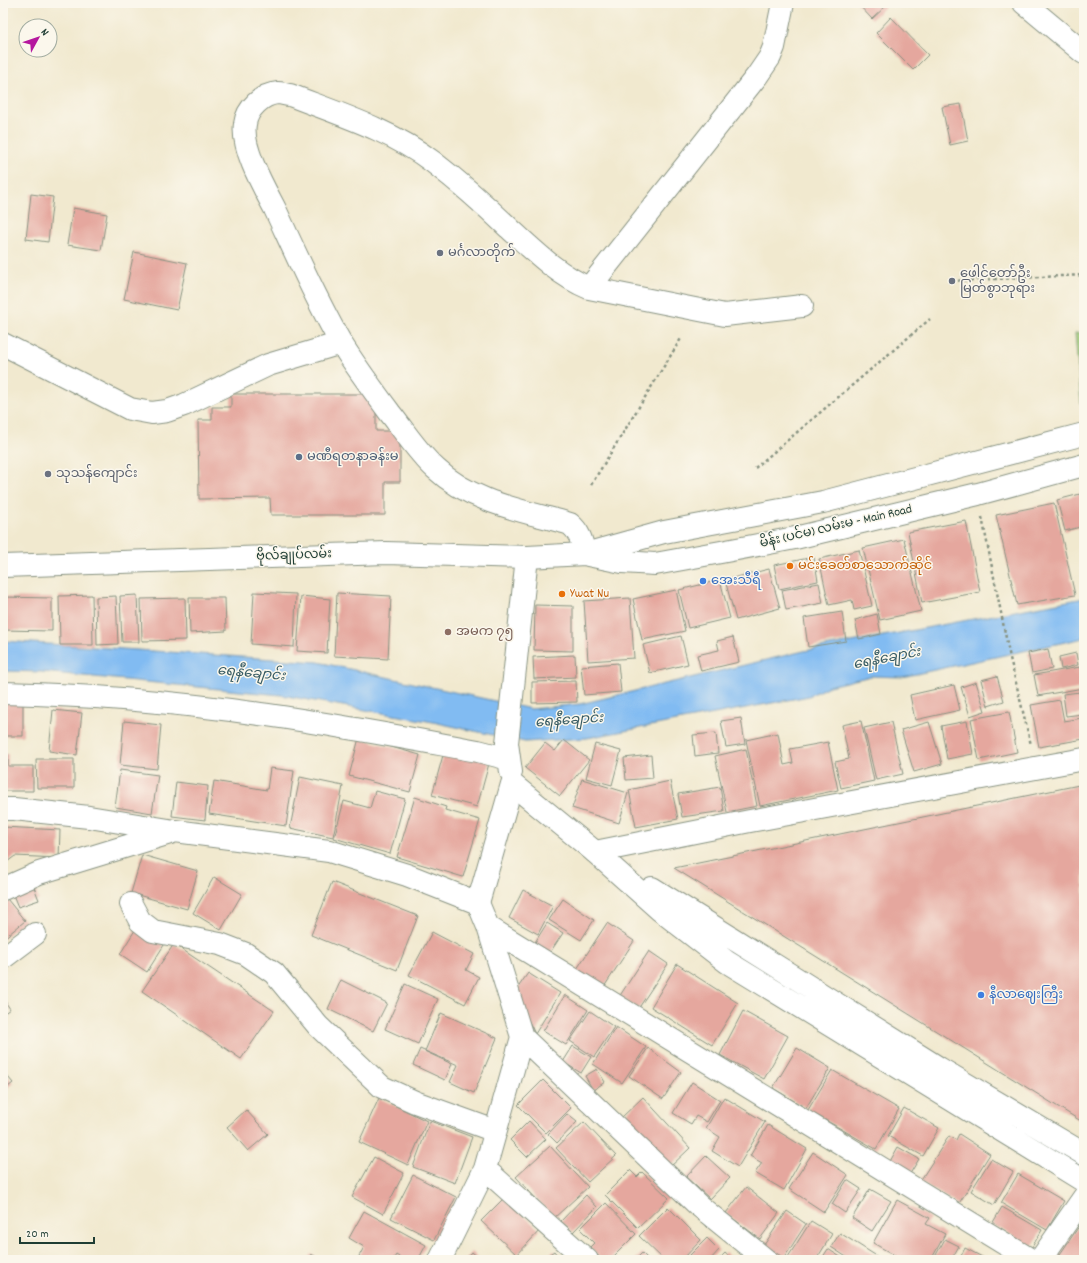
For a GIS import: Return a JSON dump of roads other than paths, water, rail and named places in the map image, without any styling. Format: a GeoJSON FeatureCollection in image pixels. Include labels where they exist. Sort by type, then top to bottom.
{"type":"FeatureCollection","features":[{"type":"Feature","properties":{"kind":"street"},"geometry":{"type":"LineString","coordinates":[[589,288],[757,76],[770,57],[776,42],[783,3]]}},
{"type":"Feature","properties":{"kind":"street"},"geometry":{"type":"LineString","coordinates":[[1024,3],[1084,53]]}},
{"type":"Feature","properties":{"kind":"street"},"geometry":{"type":"LineString","coordinates":[[802,306],[725,315],[589,288],[573,281],[537,254],[496,216],[433,162],[411,147],[370,126],[290,95],[277,93],[265,97],[256,103],[248,114],[244,124],[246,140],[252,160],[301,266],[341,343],[414,446],[436,469],[454,484],[488,500],[570,524],[579,534],[585,554],[664,532],[823,502],[1084,434]]}},
{"type":"Feature","properties":{"kind":"street"},"geometry":{"type":"LineString","coordinates":[[3,344],[130,409],[152,413],[166,411],[184,405],[268,365],[341,343]]}},
{"type":"Feature","properties":{"kind":"street","name":"မိန်း (ပင်မ) လမ်းမ - Main Road"},"geometry":{"type":"LineString","coordinates":[[585,554],[622,562],[655,564],[795,538],[978,494],[1084,465]]}},
{"type":"Feature","properties":{"kind":"street","name":"ဗိုလ်‌ချုပ်‌လမ်း"},"geometry":{"type":"LineString","coordinates":[[3,566],[386,553],[527,557],[585,554]]}},
{"type":"Feature","properties":{"kind":"street"},"geometry":{"type":"LineString","coordinates":[[527,557],[508,751],[512,784],[478,903],[488,927],[522,1037],[698,1205],[766,1260]]}},
{"type":"Feature","properties":{"kind":"street"},"geometry":{"type":"LineString","coordinates":[[3,693],[45,694],[161,702],[260,714],[478,751],[508,751]]}},
{"type":"Feature","properties":{"kind":"street"},"geometry":{"type":"LineString","coordinates":[[595,852],[750,821],[1084,759]]}},
{"type":"Feature","properties":{"kind":"street"},"geometry":{"type":"LineString","coordinates":[[512,784],[595,852],[660,910],[728,962],[1084,1181]]}},
{"type":"Feature","properties":{"kind":"street"},"geometry":{"type":"LineString","coordinates":[[3,810],[14,809],[89,817],[175,831],[329,851],[407,875],[478,903]]}},
{"type":"Feature","properties":{"kind":"street"},"geometry":{"type":"LineString","coordinates":[[3,889],[39,873],[175,831]]}},
{"type":"Feature","properties":{"kind":"street"},"geometry":{"type":"LineString","coordinates":[[595,852],[939,1068],[1084,1154]]}},
{"type":"Feature","properties":{"kind":"street"},"geometry":{"type":"LineString","coordinates":[[131,904],[140,921],[153,931],[220,944],[246,954],[274,973],[318,1026],[382,1086],[415,1102],[495,1131]]}},
{"type":"Feature","properties":{"kind":"street"},"geometry":{"type":"LineString","coordinates":[[488,927],[1031,1260]]}},
{"type":"Feature","properties":{"kind":"street"},"geometry":{"type":"LineString","coordinates":[[3,958],[35,934]]}},
{"type":"Feature","properties":{"kind":"street"},"geometry":{"type":"LineString","coordinates":[[440,1260],[485,1169],[522,1037]]}},
{"type":"Feature","properties":{"kind":"street"},"geometry":{"type":"LineString","coordinates":[[485,1169],[587,1260]]}},
{"type":"Feature","properties":{"kind":"street"},"geometry":{"type":"LineString","coordinates":[[1040,1260],[1084,1197]]}},
{"type":"Feature","properties":{"kind":"water","name":"ရေနီချောင်း"},"geometry":{"type":"Polygon","coordinates":[[[1084,598],[1084,638],[902,677],[871,676],[829,686],[809,696],[587,738],[525,742],[433,722],[281,695],[42,672],[3,671],[3,641],[318,662],[531,709],[580,704],[804,651],[1084,598]]]}},
{"type":"Feature","properties":{"kind":"place","name":"မင်္ဂလာတိုက်"},"geometry":{"type":"Point","coordinates":[440,253]}},
{"type":"Feature","properties":{"kind":"place","name":"‌ဖေါင်‌‌တော်‌ဦး မြတ်‌စွာဘုရား"},"geometry":{"type":"Point","coordinates":[952,281]}},
{"type":"Feature","properties":{"kind":"place","name":"မဏီရတနာခန်းမ"},"geometry":{"type":"Point","coordinates":[299,457]}},
{"type":"Feature","properties":{"kind":"place","name":"သုသန်ကျောင်း"},"geometry":{"type":"Point","coordinates":[48,474]}},
{"type":"Feature","properties":{"kind":"place","name":"မင်းခေတ်စာသောက်ဆိုင်"},"geometry":{"type":"Point","coordinates":[790,566]}},
{"type":"Feature","properties":{"kind":"place","name":"အေးသီရီ"},"geometry":{"type":"Point","coordinates":[703,581]}},
{"type":"Feature","properties":{"kind":"place","name":"Ywat Nu"},"geometry":{"type":"Point","coordinates":[562,594]}},
{"type":"Feature","properties":{"kind":"place","name":"အမက ၇၅"},"geometry":{"type":"Point","coordinates":[448,632]}},
{"type":"Feature","properties":{"kind":"place","name":"နီလာ‌ဈေးကြီး"},"geometry":{"type":"Point","coordinates":[981,995]}}]}
